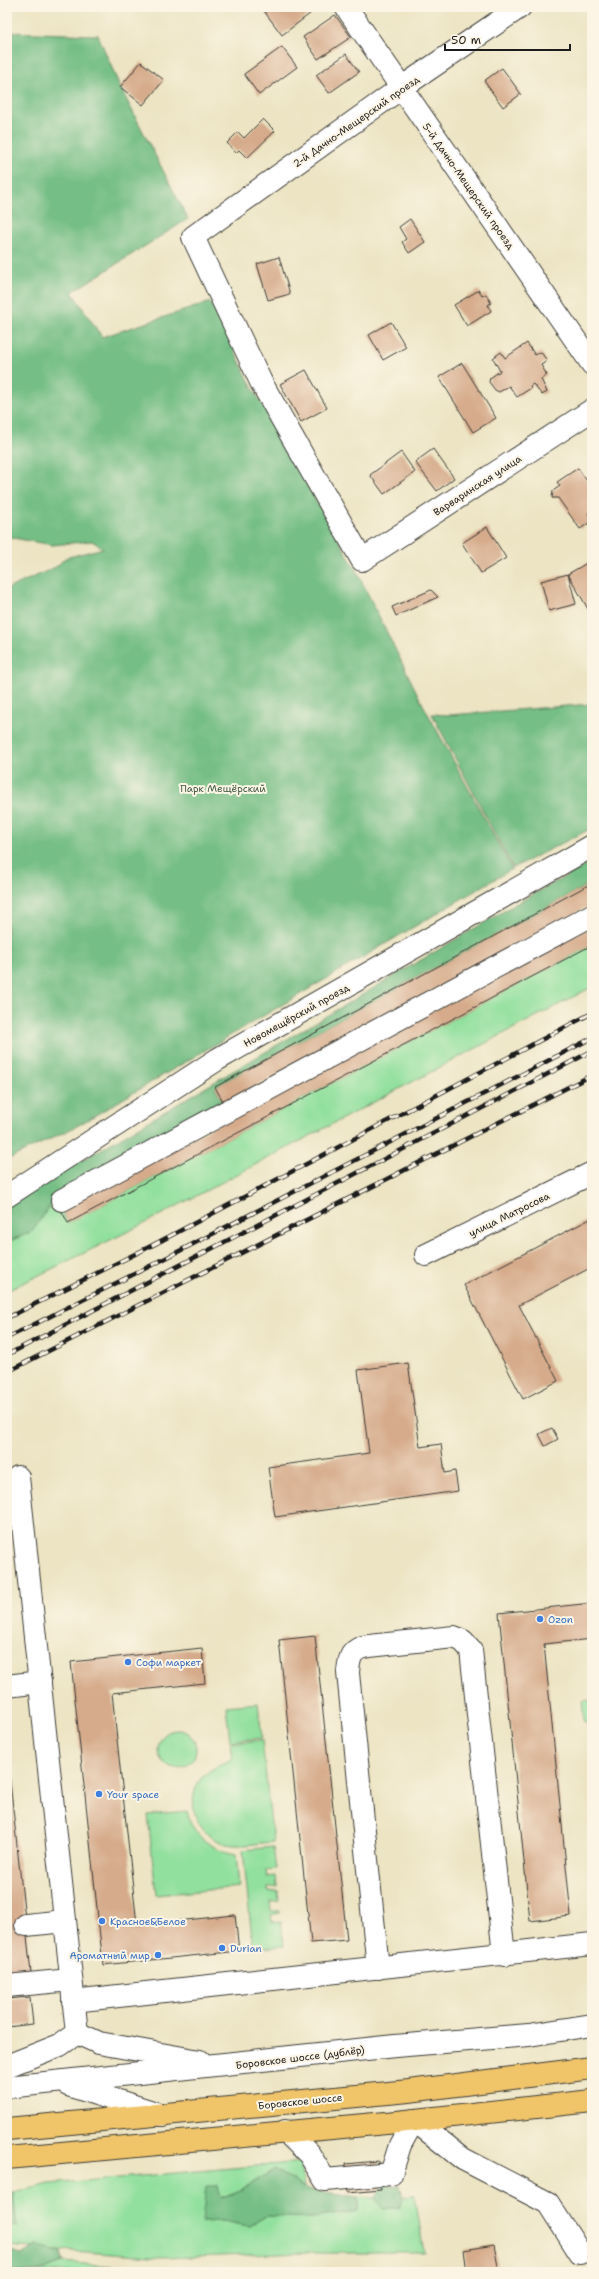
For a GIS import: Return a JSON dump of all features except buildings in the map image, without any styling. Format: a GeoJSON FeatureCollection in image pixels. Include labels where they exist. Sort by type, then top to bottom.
{"type":"FeatureCollection","features":[{"type":"Feature","properties":{"kind":"main road","name":"Боровское шоссе"},"geometry":{"type":"LineString","coordinates":[[7,2129],[409,2091],[592,2068]]}},
{"type":"Feature","properties":{"kind":"main road"},"geometry":{"type":"LineString","coordinates":[[7,2158],[414,2120],[592,2101]]}},
{"type":"Feature","properties":{"kind":"street","name":"5-й Дачно-Мещерский проезд"},"geometry":{"type":"LineString","coordinates":[[346,7],[592,364]]}},
{"type":"Feature","properties":{"kind":"street","name":"2-й Дачно-Мещерский проезд"},"geometry":{"type":"LineString","coordinates":[[362,560],[261,382],[193,237],[401,88],[520,7]]}},
{"type":"Feature","properties":{"kind":"street","name":"Варваринская улица"},"geometry":{"type":"LineString","coordinates":[[362,560],[592,410]]}},
{"type":"Feature","properties":{"kind":"street","name":"Новомещёрский проезд"},"geometry":{"type":"LineString","coordinates":[[7,1196],[218,1059],[592,846]]}},
{"type":"Feature","properties":{"kind":"street"},"geometry":{"type":"LineString","coordinates":[[62,1200],[592,916]]}},
{"type":"Feature","properties":{"kind":"street","name":"улица Матросова"},"geometry":{"type":"LineString","coordinates":[[426,1254],[592,1173]]}},
{"type":"Feature","properties":{"kind":"street"},"geometry":{"type":"LineString","coordinates":[[18,1478],[77,2033]]}},
{"type":"Feature","properties":{"kind":"street"},"geometry":{"type":"LineString","coordinates":[[378,1968],[348,1673],[348,1659],[352,1652],[360,1647],[454,1637],[463,1641],[471,1650],[504,1955]]}},
{"type":"Feature","properties":{"kind":"street"},"geometry":{"type":"LineString","coordinates":[[7,1686],[40,1682]]}},
{"type":"Feature","properties":{"kind":"street"},"geometry":{"type":"LineString","coordinates":[[26,1925],[65,1921]]}},
{"type":"Feature","properties":{"kind":"street"},"geometry":{"type":"LineString","coordinates":[[7,1986],[72,1990],[378,1968],[592,1944]]}},
{"type":"Feature","properties":{"kind":"street","name":"Боровское шоссе (дублёр)"},"geometry":{"type":"LineString","coordinates":[[7,2087],[225,2066],[395,2046],[529,2035],[592,2025]]}},
{"type":"Feature","properties":{"kind":"street"},"geometry":{"type":"LineString","coordinates":[[77,2033],[99,2043],[225,2066]]}},
{"type":"Feature","properties":{"kind":"street"},"geometry":{"type":"LineString","coordinates":[[7,2066],[60,2045],[77,2033]]}},
{"type":"Feature","properties":{"kind":"street"},"geometry":{"type":"LineString","coordinates":[[529,2035],[592,2038]]}},
{"type":"Feature","properties":{"kind":"street"},"geometry":{"type":"LineString","coordinates":[[60,2082],[162,2114]]}},
{"type":"Feature","properties":{"kind":"street"},"geometry":{"type":"LineString","coordinates":[[284,2131],[309,2154],[324,2180],[384,2175],[391,2174],[400,2145],[414,2120],[463,2159],[548,2203],[580,2253]]}},
{"type":"Feature","properties":{"kind":"green space","name":"Парк Мещёрский"},"geometry":{"type":"Polygon","coordinates":[[[7,32],[98,35],[120,87],[188,219],[72,292],[102,337],[211,302],[251,385],[358,574],[420,699],[512,869],[77,1126],[7,1160],[7,589],[56,567],[65,558],[103,548],[92,541],[53,545],[7,537],[7,32]]]}},
{"type":"Feature","properties":{"kind":"green space"},"geometry":{"type":"Polygon","coordinates":[[[592,704],[592,828],[513,868],[432,714],[449,715],[592,704]]]}},
{"type":"Feature","properties":{"kind":"green space"},"geometry":{"type":"Polygon","coordinates":[[[592,862],[592,883],[215,1087],[224,1103],[55,1199],[31,1232],[7,1242],[7,1196],[76,1164],[514,905],[592,862]]]}},
{"type":"Feature","properties":{"kind":"green space"},"geometry":{"type":"Polygon","coordinates":[[[592,945],[592,987],[143,1224],[7,1291],[7,1242],[31,1232],[55,1199],[68,1223],[592,945]]]}},
{"type":"Feature","properties":{"kind":"green space"},"geometry":{"type":"Polygon","coordinates":[[[592,1700],[592,1721],[584,1722],[582,1701],[592,1700]]]}},
{"type":"Feature","properties":{"kind":"green space"},"geometry":{"type":"Polygon","coordinates":[[[258,1703],[262,1738],[230,1741],[226,1706],[258,1703]]]}},
{"type":"Feature","properties":{"kind":"green space"},"geometry":{"type":"Polygon","coordinates":[[[173,1730],[181,1730],[191,1735],[195,1742],[195,1756],[191,1763],[181,1768],[173,1768],[163,1763],[161,1760],[158,1753],[158,1745],[163,1735],[166,1733],[173,1730]]]}},
{"type":"Feature","properties":{"kind":"green space"},"geometry":{"type":"Polygon","coordinates":[[[262,1740],[273,1842],[248,1845],[224,1843],[207,1834],[196,1818],[193,1800],[195,1790],[202,1777],[218,1766],[232,1759],[230,1743],[262,1740]]]}},
{"type":"Feature","properties":{"kind":"green space"},"geometry":{"type":"Polygon","coordinates":[[[187,1811],[194,1828],[204,1840],[219,1849],[236,1854],[239,1887],[156,1895],[148,1815],[187,1811]]]}},
{"type":"Feature","properties":{"kind":"green space"},"geometry":{"type":"Polygon","coordinates":[[[273,1847],[276,1869],[266,1870],[267,1877],[276,1876],[277,1887],[268,1888],[268,1892],[278,1891],[279,1901],[270,1902],[271,1911],[280,1911],[280,1913],[271,1915],[272,1922],[281,1921],[284,1946],[253,1949],[243,1850],[273,1847]]]}},
{"type":"Feature","properties":{"kind":"green space"},"geometry":{"type":"Polygon","coordinates":[[[301,2162],[304,2188],[275,2169],[243,2189],[220,2198],[202,2222],[223,2221],[249,2226],[266,2216],[312,2218],[358,2211],[358,2197],[375,2198],[383,2209],[399,2207],[403,2196],[415,2195],[424,2253],[305,2253],[164,2258],[7,2246],[7,2224],[17,2226],[13,2193],[49,2184],[301,2162]]]}},
{"type":"Feature","properties":{"kind":"green space"},"geometry":{"type":"Polygon","coordinates":[[[275,2169],[304,2188],[323,2193],[358,2197],[358,2211],[312,2218],[266,2216],[249,2226],[223,2221],[202,2222],[206,2186],[218,2186],[221,2198],[243,2189],[275,2169]]]}},
{"type":"Feature","properties":{"kind":"green space"},"geometry":{"type":"Polygon","coordinates":[[[383,2184],[400,2186],[403,2196],[399,2207],[383,2209],[375,2198],[383,2184]]]}},
{"type":"Feature","properties":{"kind":"green space"},"geometry":{"type":"Polygon","coordinates":[[[7,2191],[13,2193],[17,2226],[7,2224],[7,2191]]]}},
{"type":"Feature","properties":{"kind":"green space"},"geometry":{"type":"Polygon","coordinates":[[[37,2246],[61,2251],[63,2262],[36,2272],[7,2272],[7,2249],[22,2255],[37,2246]]]}},
{"type":"Feature","properties":{"kind":"green space"},"geometry":{"type":"Polygon","coordinates":[[[63,2262],[175,2271],[175,2272],[36,2272],[63,2262]]]}},
{"type":"Feature","properties":{"kind":"railway"},"geometry":{"type":"LineString","coordinates":[[7,1318],[153,1245],[592,1013]]}},
{"type":"Feature","properties":{"kind":"railway"},"geometry":{"type":"LineString","coordinates":[[7,1338],[162,1260],[592,1038]]}},
{"type":"Feature","properties":{"kind":"railway"},"geometry":{"type":"LineString","coordinates":[[7,1355],[592,1051]]}},
{"type":"Feature","properties":{"kind":"railway"},"geometry":{"type":"LineString","coordinates":[[7,1372],[592,1075]]}},
{"type":"Feature","properties":{"kind":"place","name":"Ozon"},"geometry":{"type":"Point","coordinates":[540,1619]}},
{"type":"Feature","properties":{"kind":"place","name":"Софи маркет"},"geometry":{"type":"Point","coordinates":[128,1662]}},
{"type":"Feature","properties":{"kind":"place","name":"Your space"},"geometry":{"type":"Point","coordinates":[99,1794]}},
{"type":"Feature","properties":{"kind":"place","name":"Красное&Белое"},"geometry":{"type":"Point","coordinates":[102,1921]}},
{"type":"Feature","properties":{"kind":"place","name":"Durian"},"geometry":{"type":"Point","coordinates":[222,1948]}},
{"type":"Feature","properties":{"kind":"place","name":"Ароматный мир"},"geometry":{"type":"Point","coordinates":[158,1955]}}]}
